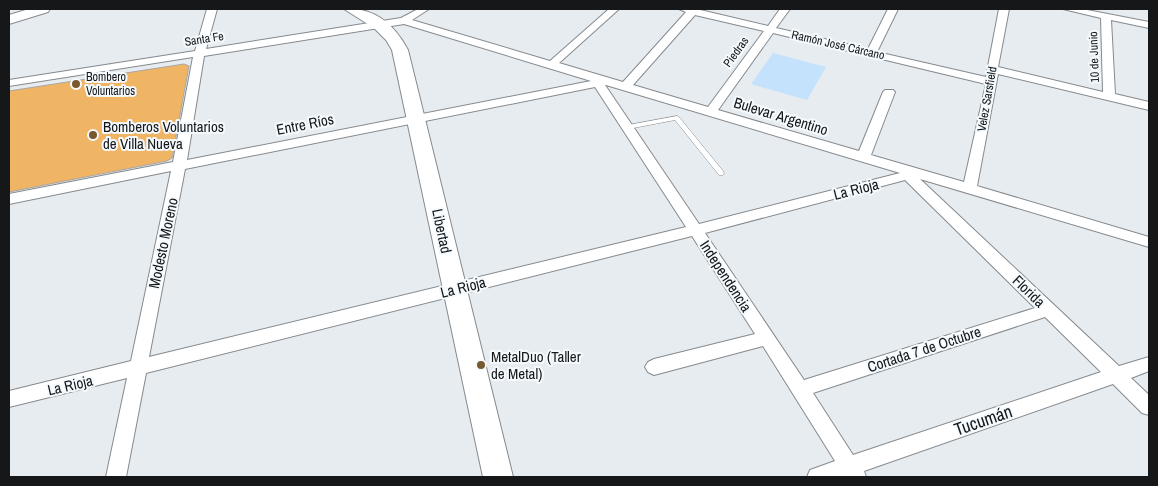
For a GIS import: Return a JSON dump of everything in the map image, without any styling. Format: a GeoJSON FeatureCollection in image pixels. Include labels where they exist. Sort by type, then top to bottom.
{"type":"FeatureCollection","features":[{"type":"Feature","properties":{"kind":"main road"},"geometry":{"type":"LineString","coordinates":[[9,16],[29,9]]}},
{"type":"Feature","properties":{"kind":"main road"},"geometry":{"type":"LineString","coordinates":[[9,20],[43,9]]}},
{"type":"Feature","properties":{"kind":"main road","name":"Libertad"},"geometry":{"type":"LineString","coordinates":[[350,9],[379,25],[393,38],[400,50],[498,477]]}},
{"type":"Feature","properties":{"kind":"street","name":"Modesto Moreno"},"geometry":{"type":"LineString","coordinates":[[116,477],[179,166],[199,54],[212,9]]}},
{"type":"Feature","properties":{"kind":"street"},"geometry":{"type":"LineString","coordinates":[[404,21],[424,9]]}},
{"type":"Feature","properties":{"kind":"street"},"geometry":{"type":"LineString","coordinates":[[551,65],[614,9]]}},
{"type":"Feature","properties":{"kind":"street","name":"Piedras"},"geometry":{"type":"LineString","coordinates":[[710,112],[785,9]]}},
{"type":"Feature","properties":{"kind":"street"},"geometry":{"type":"LineString","coordinates":[[871,53],[893,9]]}},
{"type":"Feature","properties":{"kind":"street","name":"Velez Sarsfield"},"geometry":{"type":"LineString","coordinates":[[969,189],[992,82],[992,69],[1004,9]]}},
{"type":"Feature","properties":{"kind":"street"},"geometry":{"type":"LineString","coordinates":[[1068,9],[1149,25]]}},
{"type":"Feature","properties":{"kind":"street"},"geometry":{"type":"LineString","coordinates":[[625,87],[689,10]]}},
{"type":"Feature","properties":{"kind":"street","name":"Ramón José Cárcano"},"geometry":{"type":"LineString","coordinates":[[689,10],[992,82]]}},
{"type":"Feature","properties":{"kind":"street","name":"10 de Junio"},"geometry":{"type":"LineString","coordinates":[[1106,16],[1109,96]]}},
{"type":"Feature","properties":{"kind":"street","name":"Santa Fe"},"geometry":{"type":"LineString","coordinates":[[9,83],[404,21]]}},
{"type":"Feature","properties":{"kind":"street","name":"Bulevar Argentino"},"geometry":{"type":"LineString","coordinates":[[404,21],[599,81],[625,87],[863,158],[912,175],[969,189],[1149,242]]}},
{"type":"Feature","properties":{"kind":"street"},"geometry":{"type":"LineString","coordinates":[[992,69],[1149,106]]}},
{"type":"Feature","properties":{"kind":"street","name":"Entre Ríos"},"geometry":{"type":"LineString","coordinates":[[9,199],[599,81]]}},
{"type":"Feature","properties":{"kind":"street","name":"Independencia"},"geometry":{"type":"LineString","coordinates":[[599,81],[852,472]]}},
{"type":"Feature","properties":{"kind":"street"},"geometry":{"type":"LineString","coordinates":[[863,158],[889,92]]}},
{"type":"Feature","properties":{"kind":"street","name":"La Rioja"},"geometry":{"type":"LineString","coordinates":[[9,399],[137,369],[454,288],[696,230],[912,175]]}},
{"type":"Feature","properties":{"kind":"street","name":"Florida"},"geometry":{"type":"LineString","coordinates":[[912,175],[1149,407]]}},
{"type":"Feature","properties":{"kind":"street","name":"Cortada 7 de Octubre"},"geometry":{"type":"LineString","coordinates":[[800,389],[1048,310]]}},
{"type":"Feature","properties":{"kind":"street"},"geometry":{"type":"LineString","coordinates":[[654,367],[767,338]]}},
{"type":"Feature","properties":{"kind":"street","name":"Tucumán"},"geometry":{"type":"LineString","coordinates":[[817,477],[852,472],[1115,374],[1149,364]]}},
{"type":"Feature","properties":{"kind":"lane"},"geometry":{"type":"LineString","coordinates":[[628,128],[677,118],[721,173]]}},
{"type":"Feature","properties":{"kind":"shaded area"},"geometry":{"type":"Polygon","coordinates":[[[773,53],[826,67],[807,100],[751,84],[773,53]]]}},
{"type":"Feature","properties":{"kind":"building","name":"Bomberos Voluntarios de Villa Nueva"},"geometry":{"type":"Polygon","coordinates":[[[184,64],[189,66],[172,158],[167,161],[9,192],[9,91],[184,64]]]}},
{"type":"Feature","properties":{"kind":"place","name":"Bombero Voluntarios"},"geometry":{"type":"Point","coordinates":[76,84]}},
{"type":"Feature","properties":{"kind":"place","name":"Bomberos Voluntarios de Villa Nueva"},"geometry":{"type":"Point","coordinates":[93,135]}},
{"type":"Feature","properties":{"kind":"place","name":"MetalDuo (Taller de Metal)"},"geometry":{"type":"Point","coordinates":[481,365]}}]}
